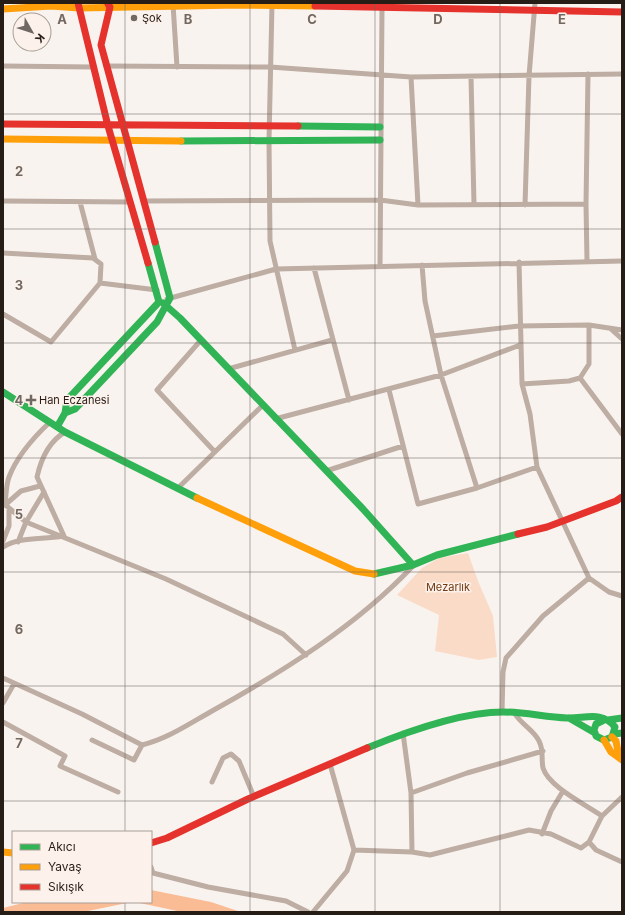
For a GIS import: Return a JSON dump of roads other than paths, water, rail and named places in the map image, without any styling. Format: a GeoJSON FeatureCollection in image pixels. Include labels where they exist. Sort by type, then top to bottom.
{"type":"FeatureCollection","features":[{"type":"Feature","properties":{"kind":"street"},"geometry":{"type":"LineString","coordinates":[[3,9],[26,7],[40,3]]}},
{"type":"Feature","properties":{"kind":"street"},"geometry":{"type":"LineString","coordinates":[[3,9],[28,10],[65,5],[272,4],[382,7],[535,6],[622,12]]}},
{"type":"Feature","properties":{"kind":"street"},"geometry":{"type":"LineString","coordinates":[[272,4],[268,140],[270,241],[295,350]]}},
{"type":"Feature","properties":{"kind":"street"},"geometry":{"type":"LineString","coordinates":[[4,504],[9,478],[15,465],[40,431],[53,424],[65,413],[76,408],[151,328],[165,302],[143,201],[101,45],[109,5]]}},
{"type":"Feature","properties":{"kind":"street"},"geometry":{"type":"LineString","coordinates":[[173,5],[177,67]]}},
{"type":"Feature","properties":{"kind":"street"},"geometry":{"type":"LineString","coordinates":[[78,6],[92,67],[108,126],[157,290],[165,302],[262,406],[387,534],[413,565]]}},
{"type":"Feature","properties":{"kind":"street"},"geometry":{"type":"LineString","coordinates":[[525,205],[529,76],[535,6]]}},
{"type":"Feature","properties":{"kind":"street"},"geometry":{"type":"LineString","coordinates":[[380,266],[380,75],[382,7]]}},
{"type":"Feature","properties":{"kind":"street"},"geometry":{"type":"LineString","coordinates":[[3,66],[92,67]]}},
{"type":"Feature","properties":{"kind":"street"},"geometry":{"type":"LineString","coordinates":[[106,66],[270,67],[411,77],[622,74]]}},
{"type":"Feature","properties":{"kind":"street"},"geometry":{"type":"LineString","coordinates":[[587,261],[586,204],[588,74]]}},
{"type":"Feature","properties":{"kind":"street"},"geometry":{"type":"LineString","coordinates":[[411,77],[418,205]]}},
{"type":"Feature","properties":{"kind":"street"},"geometry":{"type":"LineString","coordinates":[[471,77],[474,204]]}},
{"type":"Feature","properties":{"kind":"street"},"geometry":{"type":"LineString","coordinates":[[3,124],[380,127]]}},
{"type":"Feature","properties":{"kind":"street"},"geometry":{"type":"LineString","coordinates":[[3,139],[113,141],[380,140]]}},
{"type":"Feature","properties":{"kind":"street"},"geometry":{"type":"LineString","coordinates":[[143,201],[380,200],[418,205],[586,204]]}},
{"type":"Feature","properties":{"kind":"street"},"geometry":{"type":"LineString","coordinates":[[3,201],[131,202]]}},
{"type":"Feature","properties":{"kind":"street"},"geometry":{"type":"LineString","coordinates":[[3,314],[50,342],[100,283],[101,264],[95,259],[80,202]]}},
{"type":"Feature","properties":{"kind":"street"},"geometry":{"type":"LineString","coordinates":[[3,253],[95,259]]}},
{"type":"Feature","properties":{"kind":"street"},"geometry":{"type":"LineString","coordinates":[[65,413],[67,400],[165,302],[276,269],[519,262],[622,261]]}},
{"type":"Feature","properties":{"kind":"street"},"geometry":{"type":"LineString","coordinates":[[519,262],[522,384],[530,414],[537,467],[589,578],[609,592],[622,596]]}},
{"type":"Feature","properties":{"kind":"street"},"geometry":{"type":"LineString","coordinates":[[422,265],[425,301],[441,375],[477,488]]}},
{"type":"Feature","properties":{"kind":"street"},"geometry":{"type":"LineString","coordinates":[[314,268],[349,400]]}},
{"type":"Feature","properties":{"kind":"street"},"geometry":{"type":"LineString","coordinates":[[100,283],[157,290]]}},
{"type":"Feature","properties":{"kind":"street"},"geometry":{"type":"LineString","coordinates":[[433,336],[520,326],[589,325],[622,330]]}},
{"type":"Feature","properties":{"kind":"street"},"geometry":{"type":"LineString","coordinates":[[522,384],[569,381],[580,378],[589,364],[589,325]]}},
{"type":"Feature","properties":{"kind":"street"},"geometry":{"type":"LineString","coordinates":[[610,329],[622,339]]}},
{"type":"Feature","properties":{"kind":"street"},"geometry":{"type":"LineString","coordinates":[[201,340],[157,390],[215,452]]}},
{"type":"Feature","properties":{"kind":"street"},"geometry":{"type":"LineString","coordinates":[[228,369],[332,340]]}},
{"type":"Feature","properties":{"kind":"street"},"geometry":{"type":"LineString","coordinates":[[275,419],[441,375],[520,345]]}},
{"type":"Feature","properties":{"kind":"street"},"geometry":{"type":"LineString","coordinates":[[580,378],[622,434]]}},
{"type":"Feature","properties":{"kind":"street"},"geometry":{"type":"LineString","coordinates":[[388,390],[418,504],[477,488],[537,467]]}},
{"type":"Feature","properties":{"kind":"street"},"geometry":{"type":"LineString","coordinates":[[3,392],[65,432],[178,488],[355,571],[377,575],[413,565],[437,556],[547,527],[616,501],[622,497]]}},
{"type":"Feature","properties":{"kind":"street"},"geometry":{"type":"LineString","coordinates":[[178,488],[262,406]]}},
{"type":"Feature","properties":{"kind":"street"},"geometry":{"type":"LineString","coordinates":[[64,536],[37,477],[41,462],[49,447],[58,436],[65,432]]}},
{"type":"Feature","properties":{"kind":"street"},"geometry":{"type":"LineString","coordinates":[[326,471],[403,446]]}},
{"type":"Feature","properties":{"kind":"street"},"geometry":{"type":"LineString","coordinates":[[4,504],[22,491],[40,486]]}},
{"type":"Feature","properties":{"kind":"street"},"geometry":{"type":"LineString","coordinates":[[18,542],[26,522],[44,492]]}},
{"type":"Feature","properties":{"kind":"street"},"geometry":{"type":"LineString","coordinates":[[4,504],[26,522],[64,536],[80,545],[166,579],[283,634],[306,655]]}},
{"type":"Feature","properties":{"kind":"street"},"geometry":{"type":"LineString","coordinates":[[3,541],[9,526],[10,518],[9,509],[4,504]]}},
{"type":"Feature","properties":{"kind":"street"},"geometry":{"type":"LineString","coordinates":[[3,547],[37,538],[64,536]]}},
{"type":"Feature","properties":{"kind":"street"},"geometry":{"type":"LineString","coordinates":[[3,678],[82,714],[142,745],[157,742],[230,701],[306,655],[372,606],[392,588],[413,565]]}},
{"type":"Feature","properties":{"kind":"street"},"geometry":{"type":"LineString","coordinates":[[502,712],[503,672],[506,658],[543,616],[589,578]]}},
{"type":"Feature","properties":{"kind":"street"},"geometry":{"type":"LineString","coordinates":[[3,703],[14,684]]}},
{"type":"Feature","properties":{"kind":"street"},"geometry":{"type":"LineString","coordinates":[[152,843],[167,838],[254,797],[403,733],[458,718],[502,712],[570,718],[588,715],[600,717],[613,724],[613,735],[621,758]]}},
{"type":"Feature","properties":{"kind":"street"},"geometry":{"type":"LineString","coordinates":[[515,714],[520,722],[530,729],[539,740],[543,751],[543,768],[551,782],[602,816]]}},
{"type":"Feature","properties":{"kind":"street"},"geometry":{"type":"LineString","coordinates":[[570,718],[595,733],[598,738],[604,740],[611,752],[621,758]]}},
{"type":"Feature","properties":{"kind":"street"},"geometry":{"type":"LineString","coordinates":[[595,733],[596,724],[606,720],[622,718]]}},
{"type":"Feature","properties":{"kind":"street"},"geometry":{"type":"LineString","coordinates":[[3,722],[65,756],[60,766],[118,792]]}},
{"type":"Feature","properties":{"kind":"street"},"geometry":{"type":"LineString","coordinates":[[403,733],[411,793],[412,852]]}},
{"type":"Feature","properties":{"kind":"street"},"geometry":{"type":"LineString","coordinates":[[604,740],[613,735],[622,733]]}},
{"type":"Feature","properties":{"kind":"street"},"geometry":{"type":"LineString","coordinates":[[92,740],[134,760],[142,745]]}},
{"type":"Feature","properties":{"kind":"street"},"geometry":{"type":"LineString","coordinates":[[411,793],[467,773],[543,751]]}},
{"type":"Feature","properties":{"kind":"street"},"geometry":{"type":"LineString","coordinates":[[212,782],[223,758],[231,754],[239,761],[254,797]]}},
{"type":"Feature","properties":{"kind":"street"},"geometry":{"type":"LineString","coordinates":[[313,912],[346,871],[354,850],[330,764]]}},
{"type":"Feature","properties":{"kind":"street"},"geometry":{"type":"LineString","coordinates":[[542,834],[551,811],[563,791]]}},
{"type":"Feature","properties":{"kind":"street"},"geometry":{"type":"LineString","coordinates":[[354,850],[412,852],[430,855],[529,830],[542,834],[551,834],[581,848],[589,842],[602,816],[622,797]]}},
{"type":"Feature","properties":{"kind":"street"},"geometry":{"type":"LineString","coordinates":[[589,842],[596,850],[622,862]]}},
{"type":"Feature","properties":{"kind":"street"},"geometry":{"type":"LineString","coordinates":[[152,871],[208,887],[286,902],[308,912]]}},
{"type":"Feature","properties":{"kind":"place","name":"Şok"},"geometry":{"type":"Point","coordinates":[134,18]}},
{"type":"Feature","properties":{"kind":"place","name":"Han Eczanesi"},"geometry":{"type":"Point","coordinates":[31,400]}},
{"type":"Feature","properties":{"kind":"park label","name":"Mezarlık"},"geometry":{"type":"Point","coordinates":[448,587]}}]}
